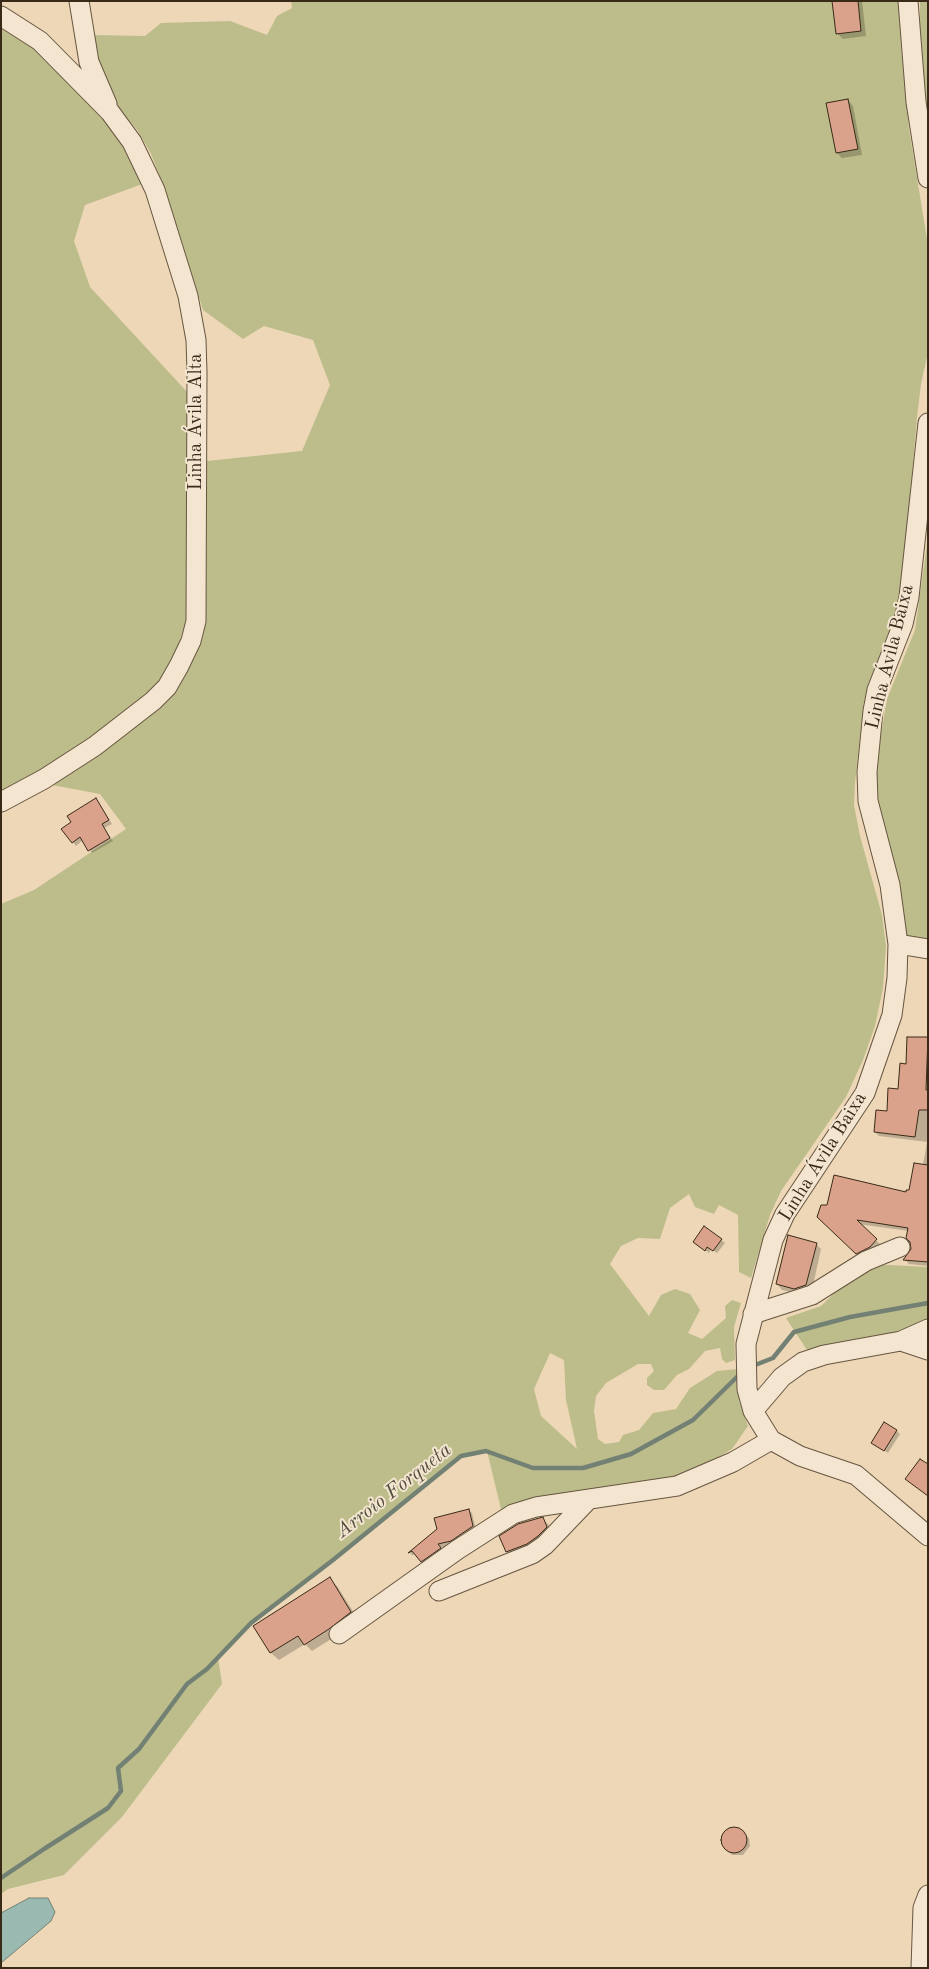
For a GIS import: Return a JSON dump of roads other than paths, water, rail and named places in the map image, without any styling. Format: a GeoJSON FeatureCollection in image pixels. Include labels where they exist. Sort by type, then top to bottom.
{"type":"FeatureCollection","features":[{"type":"Feature","properties":{"kind":"street"},"geometry":{"type":"LineString","coordinates":[[79,1],[89,62],[110,112]]}},
{"type":"Feature","properties":{"kind":"street"},"geometry":{"type":"LineString","coordinates":[[908,1],[916,102],[928,178]]}},
{"type":"Feature","properties":{"kind":"street","name":"Linha Ávila Alta"},"geometry":{"type":"LineString","coordinates":[[1,16],[40,41],[110,112],[132,142],[155,190],[192,316],[197,372],[196,621],[191,641],[179,666],[166,687],[154,701],[95,746],[44,779],[1,802]]}},
{"type":"Feature","properties":{"kind":"street","name":"Linha Ávila Baixa"},"geometry":{"type":"LineString","coordinates":[[928,423],[909,597],[903,624],[874,704],[867,772],[868,801],[890,885],[898,944],[897,978],[892,1015],[868,1086],[850,1117],[785,1214],[774,1240],[746,1344],[746,1389],[753,1411],[771,1440],[800,1456],[856,1475],[928,1536]]}},
{"type":"Feature","properties":{"kind":"street"},"geometry":{"type":"LineString","coordinates":[[898,944],[928,950]]}},
{"type":"Feature","properties":{"kind":"street"},"geometry":{"type":"LineString","coordinates":[[753,1314],[812,1295],[866,1261],[900,1247]]}},
{"type":"Feature","properties":{"kind":"street"},"geometry":{"type":"LineString","coordinates":[[753,1411],[782,1377],[803,1362],[824,1355],[901,1341],[928,1329]]}},
{"type":"Feature","properties":{"kind":"street"},"geometry":{"type":"LineString","coordinates":[[901,1341],[928,1350]]}},
{"type":"Feature","properties":{"kind":"street"},"geometry":{"type":"LineString","coordinates":[[339,1634],[457,1550],[513,1514],[536,1507],[677,1486],[733,1462],[771,1440]]}},
{"type":"Feature","properties":{"kind":"street"},"geometry":{"type":"LineString","coordinates":[[439,1590],[532,1554],[545,1545],[589,1499]]}},
{"type":"Feature","properties":{"kind":"street"},"geometry":{"type":"LineString","coordinates":[[921,1968],[924,1908],[928,1895]]}},
{"type":"Feature","properties":{"kind":"water"},"geometry":{"type":"Polygon","coordinates":[[[29,1898],[48,1898],[55,1912],[51,1921],[1,1963],[1,1913],[29,1898]]]}},
{"type":"Feature","properties":{"kind":"waterway","name":"Arroio Forqueta"},"geometry":{"type":"LineString","coordinates":[[750,1367],[773,1358],[794,1332],[850,1317],[928,1303]]}},
{"type":"Feature","properties":{"kind":"waterway","name":"Arroio Forqueta"},"geometry":{"type":"LineString","coordinates":[[1,1878],[108,1808],[121,1791],[118,1768],[139,1749],[187,1684],[207,1669],[251,1623],[333,1560],[461,1456],[486,1451],[533,1468],[583,1468],[631,1454],[693,1420],[740,1374]]}}]}
